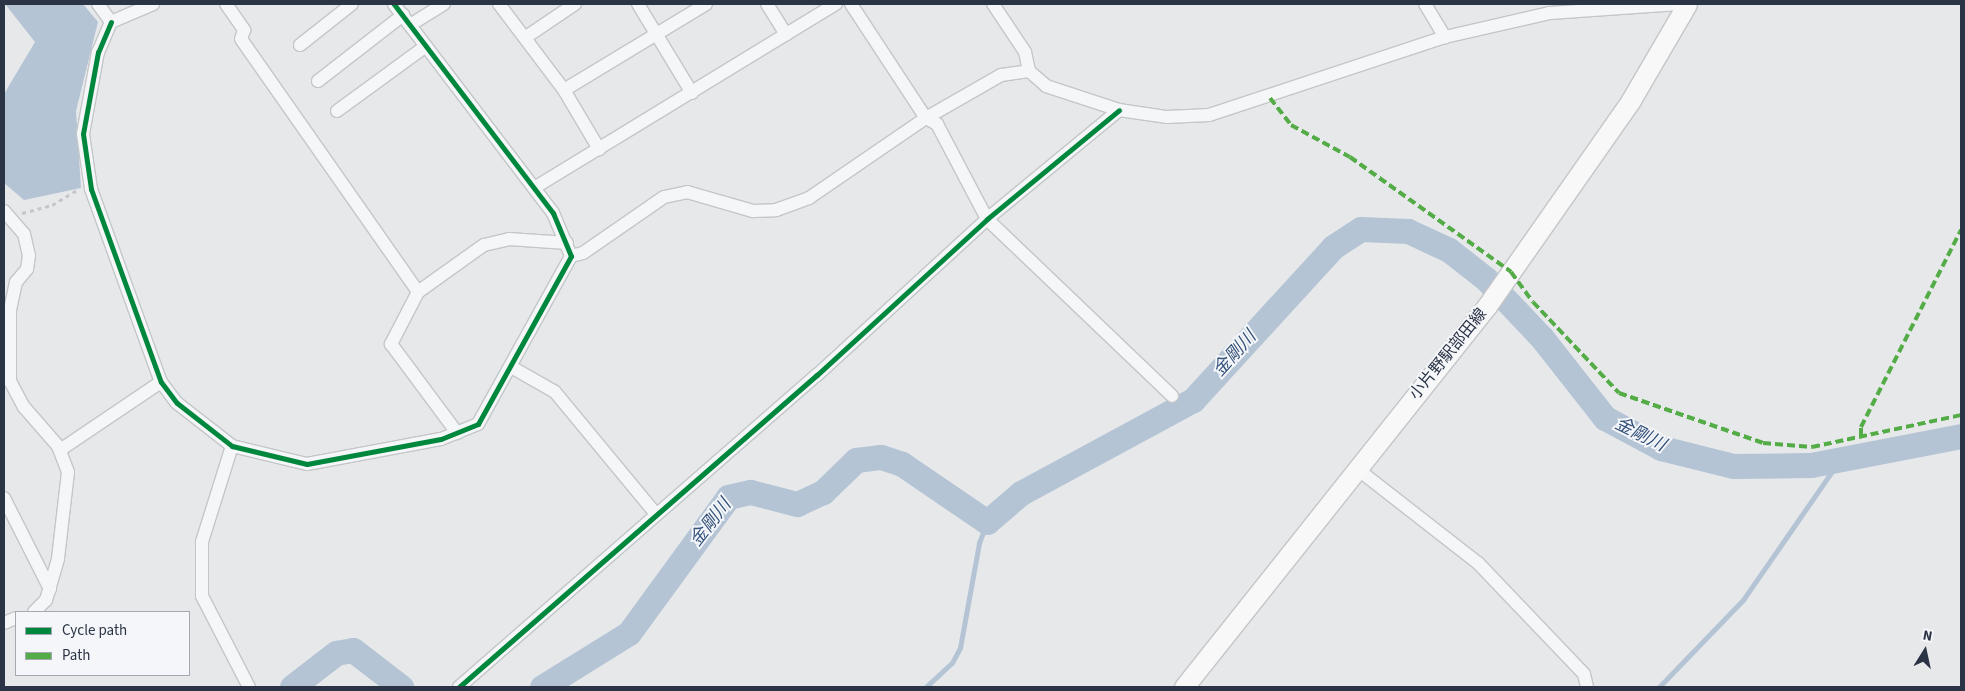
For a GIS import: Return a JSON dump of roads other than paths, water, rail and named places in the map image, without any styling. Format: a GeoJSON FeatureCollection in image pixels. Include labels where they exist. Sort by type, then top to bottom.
{"type":"FeatureCollection","features":[{"type":"Feature","properties":{"kind":"main road","name":"小片野駅部田線"},"geometry":{"type":"LineString","coordinates":[[1184,687],[1356,468],[1487,306],[1631,100],[1688,4]]}},
{"type":"Feature","properties":{"kind":"street"},"geometry":{"type":"LineString","coordinates":[[98,4],[111,22]]}},
{"type":"Feature","properties":{"kind":"street"},"geometry":{"type":"LineString","coordinates":[[153,4],[111,22],[88,92],[83,134],[90,182],[161,382],[177,403],[232,446],[307,464],[457,432],[478,424],[512,368],[569,249],[553,213],[394,4]]}},
{"type":"Feature","properties":{"kind":"street"},"geometry":{"type":"LineString","coordinates":[[226,4],[244,30],[241,39],[418,292]]}},
{"type":"Feature","properties":{"kind":"street"},"geometry":{"type":"LineString","coordinates":[[300,45],[352,4]]}},
{"type":"Feature","properties":{"kind":"street"},"geometry":{"type":"LineString","coordinates":[[318,81],[406,20],[444,4]]}},
{"type":"Feature","properties":{"kind":"street"},"geometry":{"type":"LineString","coordinates":[[500,4],[564,90],[599,149]]}},
{"type":"Feature","properties":{"kind":"street"},"geometry":{"type":"LineString","coordinates":[[526,37],[575,4]]}},
{"type":"Feature","properties":{"kind":"street"},"geometry":{"type":"LineString","coordinates":[[638,4],[692,93]]}},
{"type":"Feature","properties":{"kind":"street"},"geometry":{"type":"LineString","coordinates":[[564,90],[706,4]]}},
{"type":"Feature","properties":{"kind":"street"},"geometry":{"type":"LineString","coordinates":[[767,4],[786,34]]}},
{"type":"Feature","properties":{"kind":"street"},"geometry":{"type":"LineString","coordinates":[[534,188],[836,4]]}},
{"type":"Feature","properties":{"kind":"street"},"geometry":{"type":"LineString","coordinates":[[850,4],[926,118],[937,124],[986,219],[1172,396]]}},
{"type":"Feature","properties":{"kind":"street"},"geometry":{"type":"LineString","coordinates":[[993,4],[1025,52],[1028,71],[1046,86],[1119,110],[1168,117],[1209,115],[1445,37],[1550,13],[1679,4]]}},
{"type":"Feature","properties":{"kind":"street"},"geometry":{"type":"LineString","coordinates":[[1425,4],[1445,37]]}},
{"type":"Feature","properties":{"kind":"street"},"geometry":{"type":"LineString","coordinates":[[338,111],[426,46]]}},
{"type":"Feature","properties":{"kind":"street"},"geometry":{"type":"LineString","coordinates":[[457,432],[391,344],[418,292],[438,274],[484,245],[509,239],[583,253],[664,197],[687,192],[753,211],[776,210],[808,198],[926,118],[1001,75],[1028,71]]}},
{"type":"Feature","properties":{"kind":"street"},"geometry":{"type":"LineString","coordinates":[[459,687],[817,375],[986,219],[1119,110]]}},
{"type":"Feature","properties":{"kind":"street"},"geometry":{"type":"LineString","coordinates":[[8,213],[24,234],[28,255],[27,269],[16,282],[10,310],[7,351],[10,381],[24,407],[60,450],[68,474],[50,589],[35,611]]}},
{"type":"Feature","properties":{"kind":"street"},"geometry":{"type":"LineString","coordinates":[[512,368],[555,392],[656,514]]}},
{"type":"Feature","properties":{"kind":"street"},"geometry":{"type":"LineString","coordinates":[[60,450],[161,382]]}},
{"type":"Feature","properties":{"kind":"street"},"geometry":{"type":"LineString","coordinates":[[232,446],[202,542],[202,596],[249,687]]}},
{"type":"Feature","properties":{"kind":"street"},"geometry":{"type":"LineString","coordinates":[[1356,468],[1478,563],[1584,674],[1587,687]]}},
{"type":"Feature","properties":{"kind":"street"},"geometry":{"type":"LineString","coordinates":[[4,497],[50,589]]}},
{"type":"Feature","properties":{"kind":"water"},"geometry":{"type":"Polygon","coordinates":[[[5,4],[83,4],[98,22],[76,111],[81,188],[24,200],[4,183],[4,94],[35,42],[5,4]]]}},
{"type":"Feature","properties":{"kind":"waterway","name":"金剛川"},"geometry":{"type":"LineString","coordinates":[[542,687],[629,633],[728,497],[750,492],[797,504],[823,492],[856,460],[881,457],[902,464],[987,522],[1021,493],[1193,400],[1333,247],[1361,229],[1408,231],[1449,250],[1486,279],[1542,338],[1605,418],[1661,448],[1734,466],[1811,465],[1961,436]]}},
{"type":"Feature","properties":{"kind":"waterway"},"geometry":{"type":"LineString","coordinates":[[1659,687],[1743,600],[1838,463]]}},
{"type":"Feature","properties":{"kind":"waterway"},"geometry":{"type":"LineString","coordinates":[[926,687],[952,663],[960,648],[979,543],[987,522]]}},
{"type":"Feature","properties":{"kind":"waterway","name":"金剛川"},"geometry":{"type":"LineString","coordinates":[[292,687],[336,653],[353,650],[401,687]]}}]}
